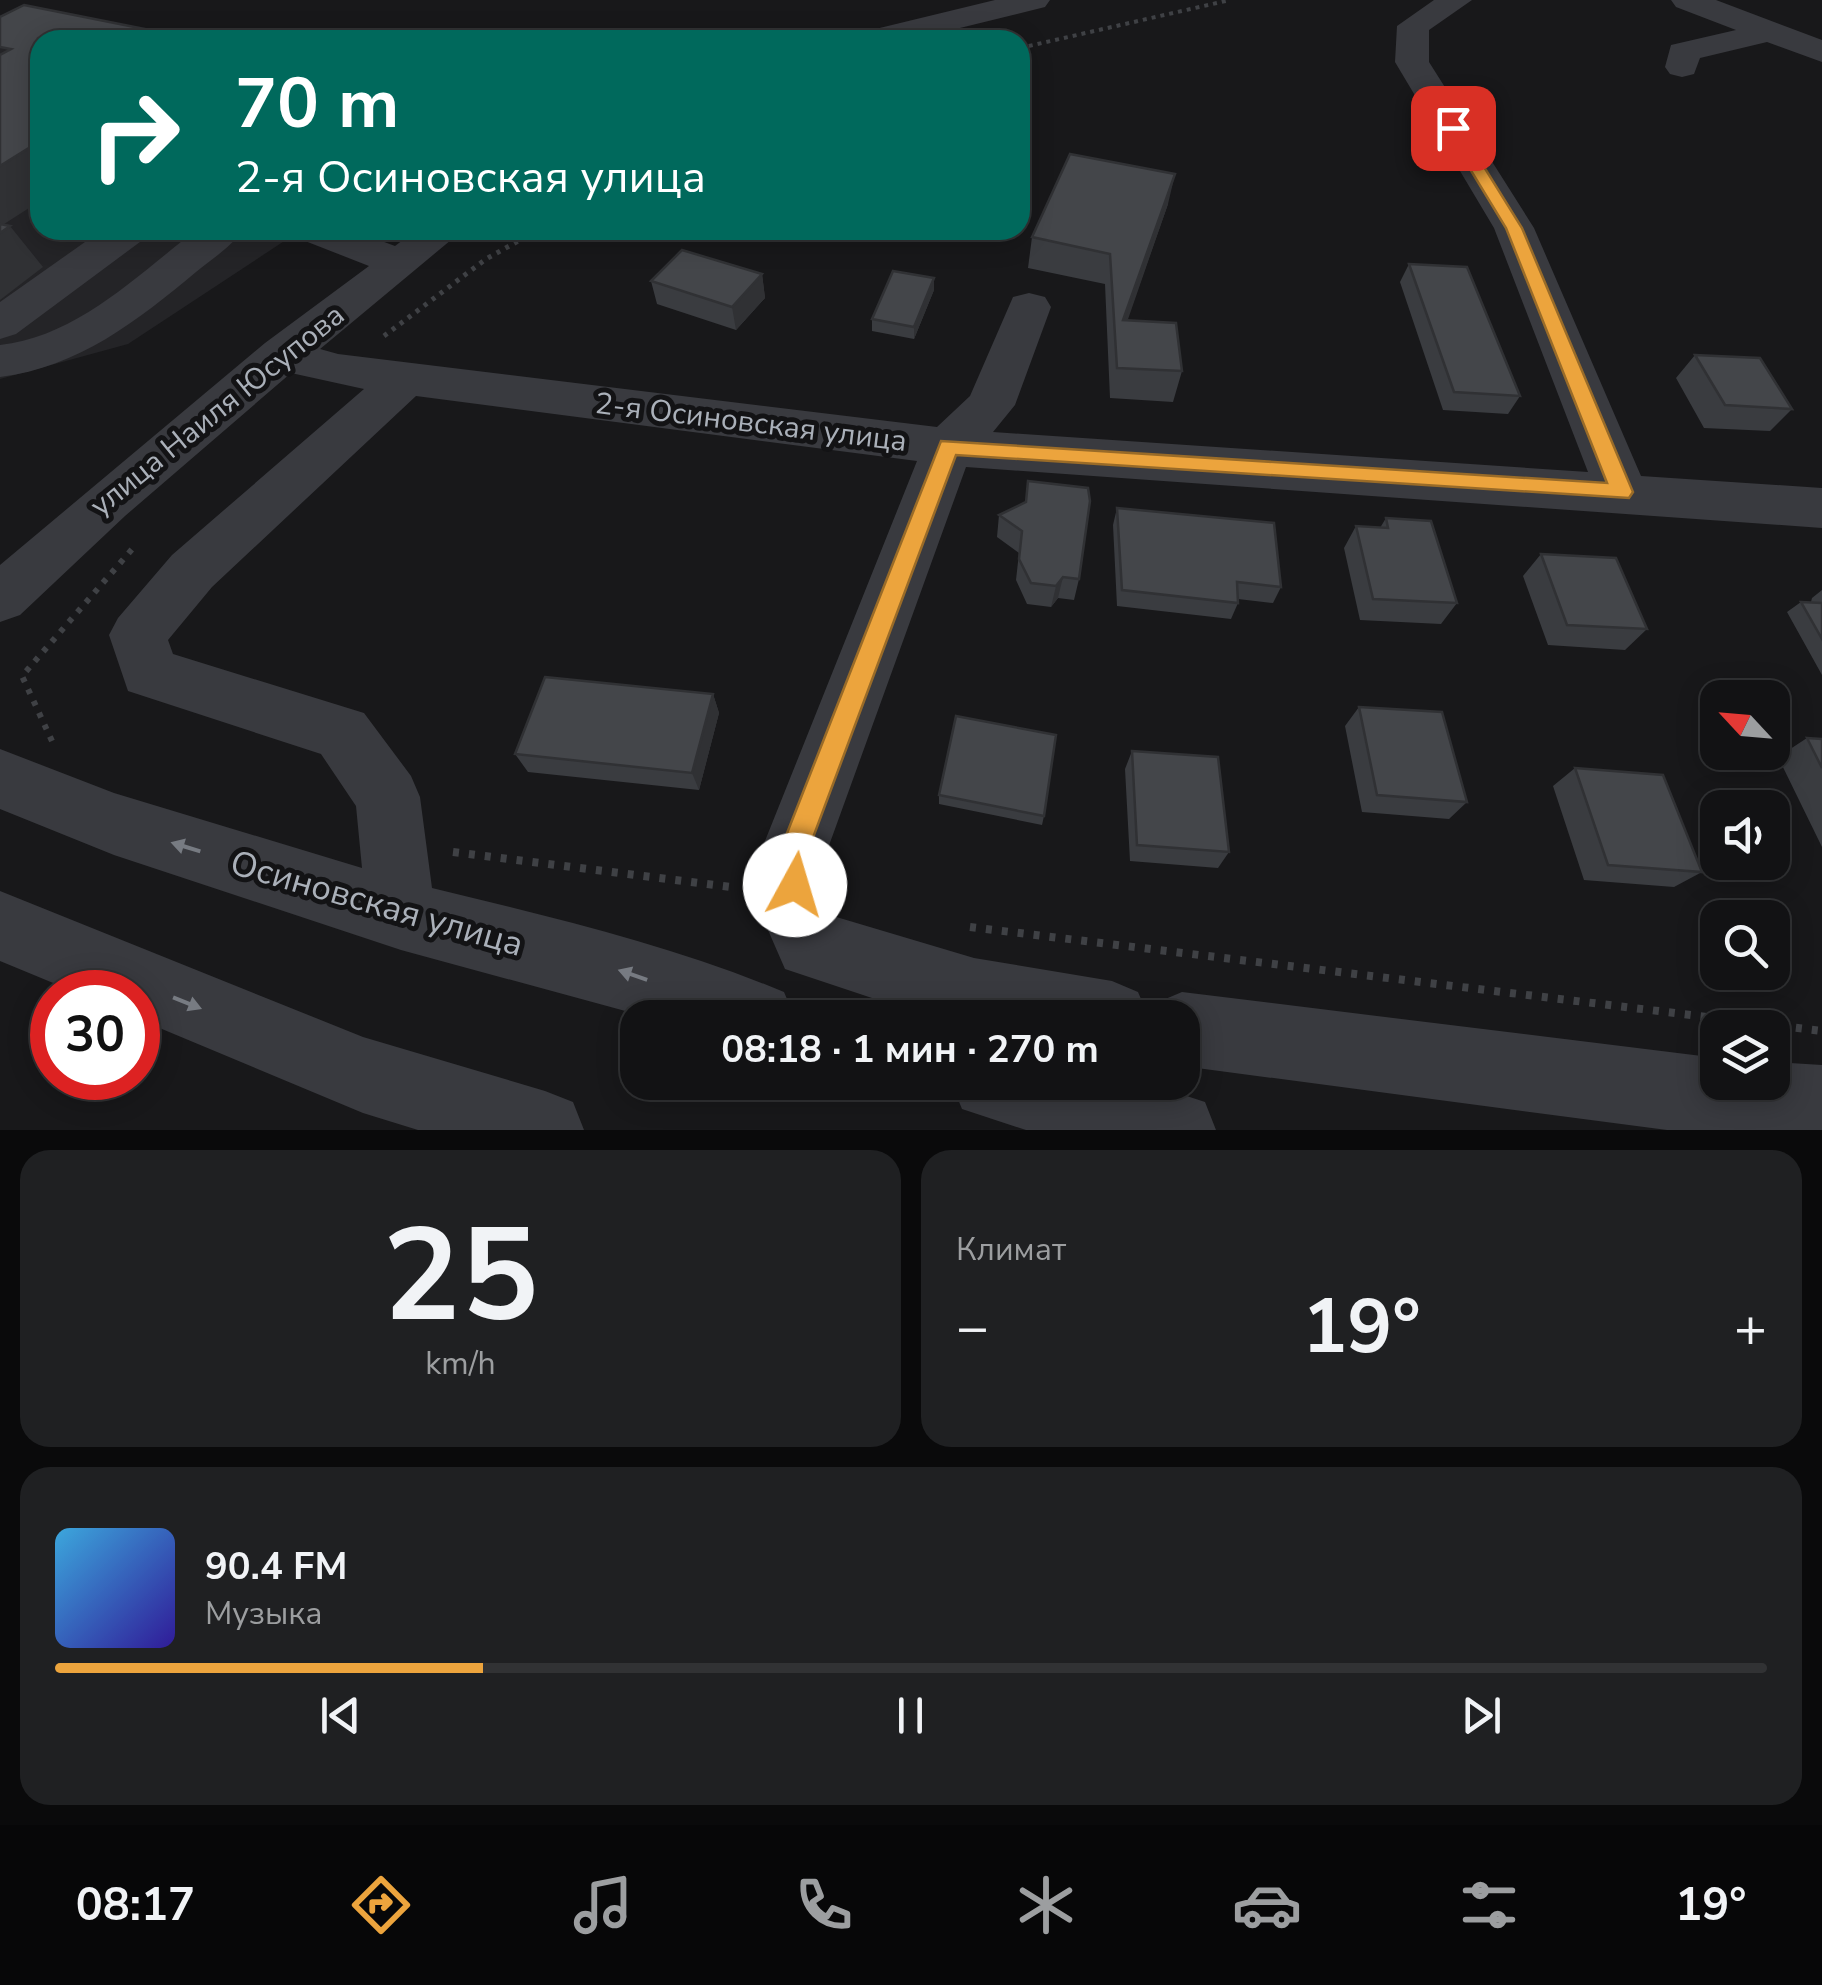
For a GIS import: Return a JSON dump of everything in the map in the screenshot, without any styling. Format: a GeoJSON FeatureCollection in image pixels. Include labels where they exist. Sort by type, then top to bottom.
{"type":"FeatureCollection","features":[{"type":"Feature","properties":{"kind":"street"},"geometry":{"type":"LineString","coordinates":[[901,30],[972,6],[1034,0]]}},
{"type":"Feature","properties":{"kind":"street"},"geometry":{"type":"LineString","coordinates":[[1456,0],[1413,26],[1412,62],[1514,228],[1622,492]]}},
{"type":"Feature","properties":{"kind":"street"},"geometry":{"type":"LineString","coordinates":[[1687,0],[1822,52]]}},
{"type":"Feature","properties":{"kind":"street"},"geometry":{"type":"LineString","coordinates":[[1682,66],[1684,52],[1770,32]]}},
{"type":"Feature","properties":{"kind":"street"},"geometry":{"type":"LineString","coordinates":[[0,324],[115,240]]}},
{"type":"Feature","properties":{"kind":"street"},"geometry":{"type":"LineString","coordinates":[[0,361],[41,357],[74,341],[209,240]]}},
{"type":"Feature","properties":{"kind":"street"},"geometry":{"type":"LineString","coordinates":[[342,240],[400,262]]}},
{"type":"Feature","properties":{"kind":"street","name":"улица Наиля Юсупова"},"geometry":{"type":"LineString","coordinates":[[0,599],[78,524],[281,354],[429,240]]}},
{"type":"Feature","properties":{"kind":"street"},"geometry":{"type":"LineString","coordinates":[[1008,1000],[974,994],[810,944],[796,914],[794,851],[948,447],[991,405],[1029,307]]}},
{"type":"Feature","properties":{"kind":"street","name":"2-я Осиновская улица"},"geometry":{"type":"LineString","coordinates":[[281,354],[338,370],[948,447],[1822,508]]}},
{"type":"Feature","properties":{"kind":"street"},"geometry":{"type":"LineString","coordinates":[[401,915],[388,797],[342,733],[149,673],[138,635],[192,572],[408,378]]}},
{"type":"Feature","properties":{"kind":"street","name":"Осиновская улица"},"geometry":{"type":"LineString","coordinates":[[0,779],[114,824],[401,915],[612,968],[705,1000]]}},
{"type":"Feature","properties":{"kind":"street"},"geometry":{"type":"LineString","coordinates":[[0,926],[363,1075],[545,1130]]}},
{"type":"Feature","properties":{"kind":"street"},"geometry":{"type":"LineString","coordinates":[[1200,1031],[1702,1096],[1822,1104]]}},
{"type":"Feature","properties":{"kind":"street"},"geometry":{"type":"LineString","coordinates":[[1060,1100],[1177,1130]]}},
{"type":"Feature","properties":{"kind":"path"},"geometry":{"type":"LineString","coordinates":[[1030,46],[1230,0]]}},
{"type":"Feature","properties":{"kind":"path"},"geometry":{"type":"LineString","coordinates":[[451,852],[754,890]]}},
{"type":"Feature","properties":{"kind":"path"},"geometry":{"type":"LineString","coordinates":[[958,926],[1822,1032]]}},
{"type":"Feature","properties":{"kind":"shaded area"},"geometry":{"type":"Polygon","coordinates":[[[0,21],[30,35],[30,240],[286,240],[128,344],[0,379],[0,21]]]}},
{"type":"Feature","properties":{"kind":"building"},"geometry":{"type":"Polygon","coordinates":[[[24,5],[150,30],[30,30],[30,147],[0,166],[0,55],[11,49],[0,47],[0,17],[24,5]]]}},
{"type":"Feature","properties":{"kind":"building"},"geometry":{"type":"Polygon","coordinates":[[[1070,154],[1175,174],[1123,320],[1176,323],[1182,371],[1117,368],[1110,254],[1032,237],[1070,154]]]}},
{"type":"Feature","properties":{"kind":"building"},"geometry":{"type":"Polygon","coordinates":[[[682,250],[762,274],[732,307],[651,281],[682,250]]]}},
{"type":"Feature","properties":{"kind":"building"},"geometry":{"type":"Polygon","coordinates":[[[1409,264],[1467,267],[1520,396],[1454,392],[1409,264]]]}},
{"type":"Feature","properties":{"kind":"building"},"geometry":{"type":"Polygon","coordinates":[[[893,271],[934,278],[914,327],[872,319],[893,271]]]}},
{"type":"Feature","properties":{"kind":"building"},"geometry":{"type":"Polygon","coordinates":[[[1695,355],[1760,358],[1792,409],[1725,405],[1695,355]]]}},
{"type":"Feature","properties":{"kind":"building"},"geometry":{"type":"Polygon","coordinates":[[[1028,481],[1088,488],[1090,501],[1079,579],[1063,577],[1056,586],[1031,583],[1019,559],[1022,531],[999,515],[1026,502],[1028,481]]]}},
{"type":"Feature","properties":{"kind":"building"},"geometry":{"type":"Polygon","coordinates":[[[1117,508],[1274,523],[1281,587],[1237,582],[1238,603],[1122,590],[1117,508]]]}},
{"type":"Feature","properties":{"kind":"building"},"geometry":{"type":"Polygon","coordinates":[[[1386,518],[1431,521],[1457,603],[1373,599],[1356,526],[1388,528],[1386,518]]]}},
{"type":"Feature","properties":{"kind":"building"},"geometry":{"type":"Polygon","coordinates":[[[1541,554],[1616,558],[1647,629],[1567,625],[1541,554]]]}},
{"type":"Feature","properties":{"kind":"building"},"geometry":{"type":"Polygon","coordinates":[[[1801,602],[1822,603],[1822,639],[1801,602]]]}},
{"type":"Feature","properties":{"kind":"building"},"geometry":{"type":"Polygon","coordinates":[[[545,677],[713,694],[692,773],[515,754],[545,677]]]}},
{"type":"Feature","properties":{"kind":"building"},"geometry":{"type":"Polygon","coordinates":[[[1359,707],[1442,712],[1467,802],[1377,795],[1359,707]]]}},
{"type":"Feature","properties":{"kind":"building"},"geometry":{"type":"Polygon","coordinates":[[[956,716],[1056,735],[1044,816],[939,795],[956,716]]]}},
{"type":"Feature","properties":{"kind":"building"},"geometry":{"type":"Polygon","coordinates":[[[1807,738],[1822,739],[1822,768],[1807,738]]]}},
{"type":"Feature","properties":{"kind":"building"},"geometry":{"type":"Polygon","coordinates":[[[1132,751],[1218,757],[1229,852],[1137,845],[1132,751]]]}},
{"type":"Feature","properties":{"kind":"building"},"geometry":{"type":"Polygon","coordinates":[[[1575,768],[1663,775],[1700,872],[1608,865],[1575,768]]]}},
{"type":"Feature","properties":{"kind":"route"},"geometry":{"type":"LineString","coordinates":[[795,885],[794,851],[948,447],[1622,492],[1514,228],[1453,128]]}}]}
